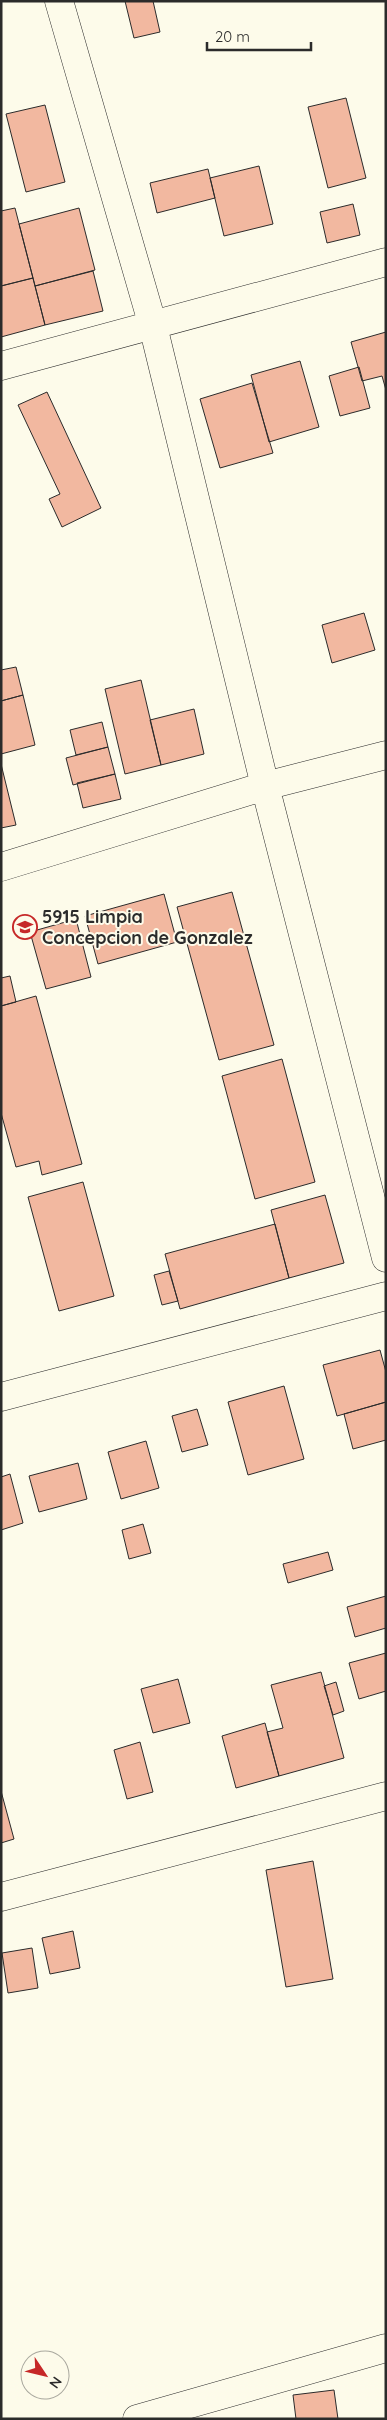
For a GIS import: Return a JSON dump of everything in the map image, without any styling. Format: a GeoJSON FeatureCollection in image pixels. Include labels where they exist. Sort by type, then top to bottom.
{"type":"FeatureCollection","features":[{"type":"Feature","properties":{"kind":"street"},"geometry":{"type":"LineString","coordinates":[[59,1],[153,326],[265,786],[386,1258]]}},
{"type":"Feature","properties":{"kind":"street"},"geometry":{"type":"LineString","coordinates":[[1,366],[386,262]]}},
{"type":"Feature","properties":{"kind":"street"},"geometry":{"type":"LineString","coordinates":[[1,867],[265,786],[386,755]]}},
{"type":"Feature","properties":{"kind":"street"},"geometry":{"type":"LineString","coordinates":[[1,1397],[386,1296]]}},
{"type":"Feature","properties":{"kind":"street"},"geometry":{"type":"LineString","coordinates":[[1,1897],[386,1796]]}},
{"type":"Feature","properties":{"kind":"street"},"geometry":{"type":"LineString","coordinates":[[137,2419],[386,2348]]}},
{"type":"Feature","properties":{"kind":"building"},"geometry":{"type":"Polygon","coordinates":[[[125,1],[153,1],[160,32],[134,38],[125,1]]]}},
{"type":"Feature","properties":{"kind":"building"},"geometry":{"type":"Polygon","coordinates":[[[346,98],[366,178],[328,188],[308,107],[346,98]]]}},
{"type":"Feature","properties":{"kind":"building"},"geometry":{"type":"Polygon","coordinates":[[[45,105],[65,182],[26,192],[6,114],[45,105]]]}},
{"type":"Feature","properties":{"kind":"building"},"geometry":{"type":"Polygon","coordinates":[[[259,166],[273,224],[224,236],[210,178],[259,166]]]}},
{"type":"Feature","properties":{"kind":"building"},"geometry":{"type":"Polygon","coordinates":[[[208,169],[215,198],[157,213],[150,183],[208,169]]]}},
{"type":"Feature","properties":{"kind":"building"},"geometry":{"type":"Polygon","coordinates":[[[353,204],[360,235],[327,243],[320,212],[353,204]]]}},
{"type":"Feature","properties":{"kind":"building"},"geometry":{"type":"Polygon","coordinates":[[[15,208],[33,278],[1,286],[1,211],[15,208]]]}},
{"type":"Feature","properties":{"kind":"building"},"geometry":{"type":"Polygon","coordinates":[[[79,208],[95,270],[35,286],[19,224],[79,208]]]}},
{"type":"Feature","properties":{"kind":"building"},"geometry":{"type":"Polygon","coordinates":[[[93,271],[103,311],[45,325],[35,286],[93,271]]]}},
{"type":"Feature","properties":{"kind":"building"},"geometry":{"type":"Polygon","coordinates":[[[33,278],[45,325],[1,337],[1,286],[33,278]]]}},
{"type":"Feature","properties":{"kind":"building"},"geometry":{"type":"Polygon","coordinates":[[[386,332],[386,390],[382,376],[362,381],[351,342],[386,332]]]}},
{"type":"Feature","properties":{"kind":"building"},"geometry":{"type":"Polygon","coordinates":[[[300,361],[319,427],[269,442],[251,375],[300,361]]]}},
{"type":"Feature","properties":{"kind":"building"},"geometry":{"type":"Polygon","coordinates":[[[359,367],[370,408],[340,416],[329,376],[359,367]]]}},
{"type":"Feature","properties":{"kind":"building"},"geometry":{"type":"Polygon","coordinates":[[[252,383],[273,453],[220,468],[200,399],[252,383]]]}},
{"type":"Feature","properties":{"kind":"building"},"geometry":{"type":"Polygon","coordinates":[[[47,392],[101,508],[62,527],[49,499],[60,494],[18,405],[47,392]]]}},
{"type":"Feature","properties":{"kind":"building"},"geometry":{"type":"Polygon","coordinates":[[[364,613],[375,650],[332,663],[322,625],[364,613]]]}},
{"type":"Feature","properties":{"kind":"building"},"geometry":{"type":"Polygon","coordinates":[[[16,667],[23,695],[1,701],[1,670],[16,667]]]}},
{"type":"Feature","properties":{"kind":"building"},"geometry":{"type":"Polygon","coordinates":[[[141,680],[161,765],[125,774],[105,689],[141,680]]]}},
{"type":"Feature","properties":{"kind":"building"},"geometry":{"type":"Polygon","coordinates":[[[23,695],[35,745],[1,754],[1,701],[23,695]]]}},
{"type":"Feature","properties":{"kind":"building"},"geometry":{"type":"Polygon","coordinates":[[[194,709],[204,754],[161,765],[150,720],[194,709]]]}},
{"type":"Feature","properties":{"kind":"building"},"geometry":{"type":"Polygon","coordinates":[[[102,722],[108,747],[76,755],[70,730],[102,722]]]}},
{"type":"Feature","properties":{"kind":"building"},"geometry":{"type":"Polygon","coordinates":[[[108,747],[115,774],[73,785],[66,758],[108,747]]]}},
{"type":"Feature","properties":{"kind":"building"},"geometry":{"type":"Polygon","coordinates":[[[1,764],[16,825],[1,828],[1,764]]]}},
{"type":"Feature","properties":{"kind":"building"},"geometry":{"type":"Polygon","coordinates":[[[115,774],[121,799],[83,808],[77,783],[115,774]]]}},
{"type":"Feature","properties":{"kind":"building"},"geometry":{"type":"Polygon","coordinates":[[[232,892],[274,1045],[219,1060],[177,907],[232,892]]]}},
{"type":"Feature","properties":{"kind":"building"},"geometry":{"type":"Polygon","coordinates":[[[164,894],[177,942],[98,964],[85,916],[164,894]]]}},
{"type":"Feature","properties":{"kind":"building"},"geometry":{"type":"Polygon","coordinates":[[[76,919],[91,977],[46,989],[30,932],[76,919]]]}},
{"type":"Feature","properties":{"kind":"building"},"geometry":{"type":"Polygon","coordinates":[[[10,976],[16,1002],[1,1006],[1,978],[10,976]]]}},
{"type":"Feature","properties":{"kind":"building"},"geometry":{"type":"Polygon","coordinates":[[[36,996],[82,1164],[42,1175],[39,1161],[16,1167],[1,1113],[1,1006],[36,996]]]}},
{"type":"Feature","properties":{"kind":"building"},"geometry":{"type":"Polygon","coordinates":[[[282,1059],[315,1182],[255,1199],[222,1076],[282,1059]]]}},
{"type":"Feature","properties":{"kind":"building"},"geometry":{"type":"Polygon","coordinates":[[[83,1182],[114,1296],[59,1311],[28,1197],[83,1182]]]}},
{"type":"Feature","properties":{"kind":"building"},"geometry":{"type":"Polygon","coordinates":[[[325,1195],[344,1263],[289,1278],[271,1210],[325,1195]]]}},
{"type":"Feature","properties":{"kind":"building"},"geometry":{"type":"Polygon","coordinates":[[[275,1224],[289,1278],[180,1309],[165,1254],[275,1224]]]}},
{"type":"Feature","properties":{"kind":"building"},"geometry":{"type":"Polygon","coordinates":[[[169,1271],[178,1301],[162,1305],[154,1275],[169,1271]]]}},
{"type":"Feature","properties":{"kind":"building"},"geometry":{"type":"Polygon","coordinates":[[[380,1350],[386,1372],[386,1402],[337,1416],[323,1365],[380,1350]]]}},
{"type":"Feature","properties":{"kind":"building"},"geometry":{"type":"Polygon","coordinates":[[[284,1386],[304,1459],[248,1475],[228,1402],[284,1386]]]}},
{"type":"Feature","properties":{"kind":"building"},"geometry":{"type":"Polygon","coordinates":[[[386,1402],[386,1440],[353,1449],[344,1414],[386,1402]]]}},
{"type":"Feature","properties":{"kind":"building"},"geometry":{"type":"Polygon","coordinates":[[[197,1409],[208,1445],[182,1452],[172,1416],[197,1409]]]}},
{"type":"Feature","properties":{"kind":"building"},"geometry":{"type":"Polygon","coordinates":[[[146,1441],[159,1488],[121,1499],[108,1452],[146,1441]]]}},
{"type":"Feature","properties":{"kind":"building"},"geometry":{"type":"Polygon","coordinates":[[[78,1463],[87,1499],[39,1512],[29,1476],[78,1463]]]}},
{"type":"Feature","properties":{"kind":"building"},"geometry":{"type":"Polygon","coordinates":[[[10,1474],[23,1523],[1,1530],[1,1477],[10,1474]]]}},
{"type":"Feature","properties":{"kind":"building"},"geometry":{"type":"Polygon","coordinates":[[[143,1524],[151,1553],[129,1559],[122,1530],[143,1524]]]}},
{"type":"Feature","properties":{"kind":"building"},"geometry":{"type":"Polygon","coordinates":[[[328,1552],[333,1570],[288,1583],[283,1564],[328,1552]]]}},
{"type":"Feature","properties":{"kind":"building"},"geometry":{"type":"Polygon","coordinates":[[[386,1596],[386,1628],[355,1637],[347,1607],[386,1596]]]}},
{"type":"Feature","properties":{"kind":"building"},"geometry":{"type":"Polygon","coordinates":[[[386,1653],[386,1691],[359,1699],[349,1663],[386,1653]]]}},
{"type":"Feature","properties":{"kind":"building"},"geometry":{"type":"Polygon","coordinates":[[[321,1672],[344,1758],[279,1776],[267,1732],[283,1728],[271,1685],[321,1672]]]}},
{"type":"Feature","properties":{"kind":"building"},"geometry":{"type":"Polygon","coordinates":[[[178,1679],[190,1723],[153,1733],[141,1689],[178,1679]]]}},
{"type":"Feature","properties":{"kind":"building"},"geometry":{"type":"Polygon","coordinates":[[[336,1682],[344,1711],[333,1715],[324,1686],[336,1682]]]}},
{"type":"Feature","properties":{"kind":"building"},"geometry":{"type":"Polygon","coordinates":[[[265,1723],[279,1776],[236,1788],[222,1736],[265,1723]]]}},
{"type":"Feature","properties":{"kind":"building"},"geometry":{"type":"Polygon","coordinates":[[[140,1742],[153,1792],[127,1799],[114,1750],[140,1742]]]}},
{"type":"Feature","properties":{"kind":"building"},"geometry":{"type":"Polygon","coordinates":[[[1,1791],[14,1839],[1,1843],[1,1791]]]}},
{"type":"Feature","properties":{"kind":"building"},"geometry":{"type":"Polygon","coordinates":[[[313,1861],[333,1979],[286,1987],[266,1870],[313,1861]]]}},
{"type":"Feature","properties":{"kind":"building"},"geometry":{"type":"Polygon","coordinates":[[[73,1931],[80,1968],[50,1974],[42,1938],[73,1931]]]}},
{"type":"Feature","properties":{"kind":"building"},"geometry":{"type":"Polygon","coordinates":[[[32,1948],[38,1988],[8,1993],[2,1953],[32,1948]]]}},
{"type":"Feature","properties":{"kind":"building"},"geometry":{"type":"Polygon","coordinates":[[[334,2390],[338,2419],[296,2419],[293,2395],[334,2390]]]}},
{"type":"Feature","properties":{"kind":"place","name":"5915 Limpia Concepcion de Gonzalez"},"geometry":{"type":"Point","coordinates":[25,927]}}]}
